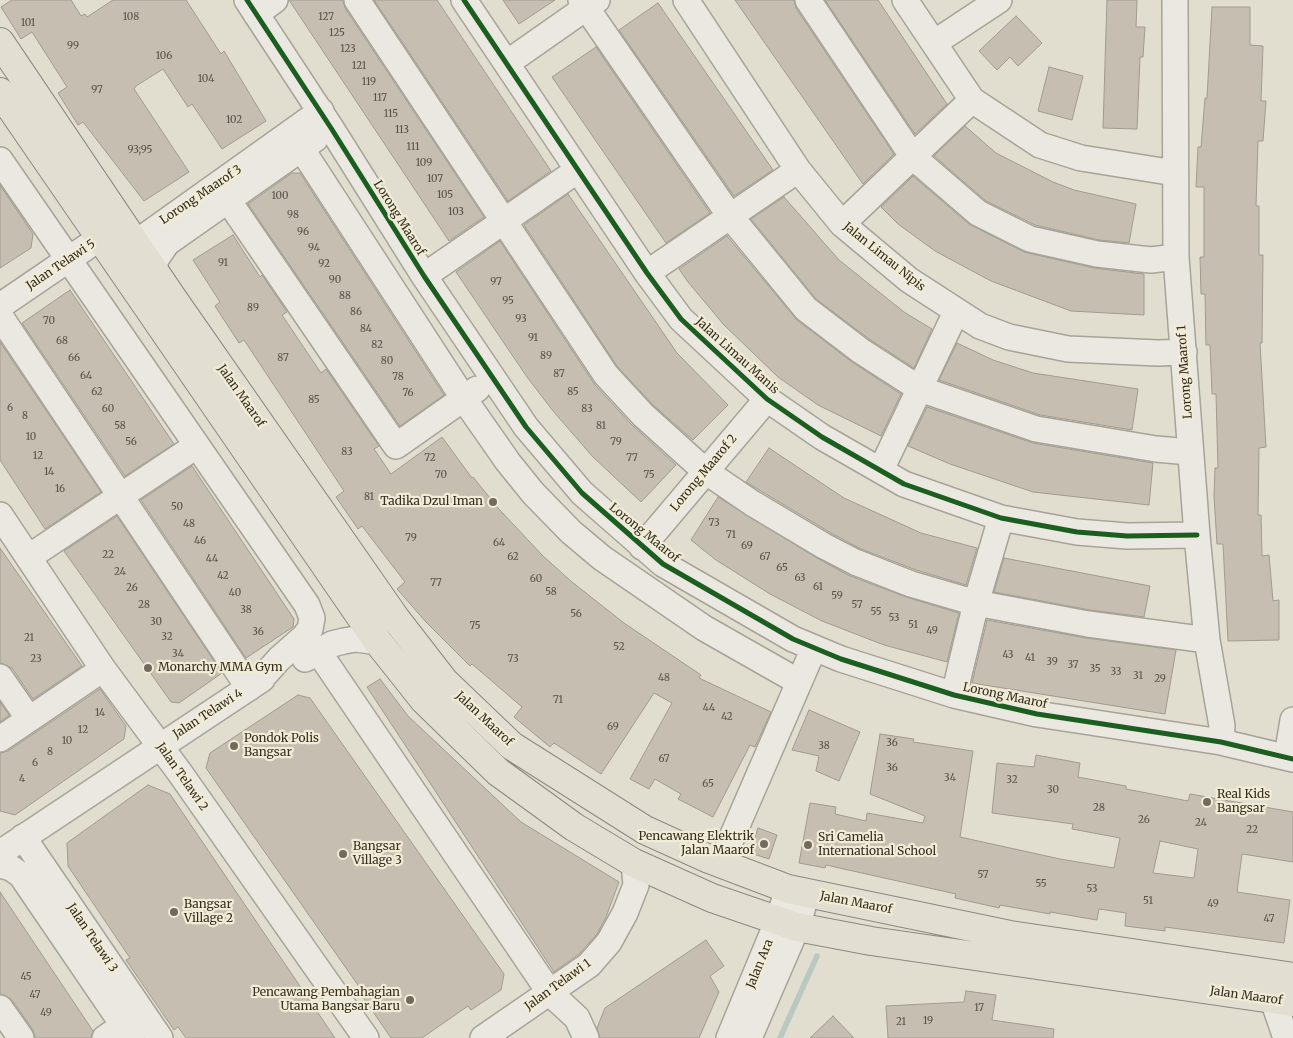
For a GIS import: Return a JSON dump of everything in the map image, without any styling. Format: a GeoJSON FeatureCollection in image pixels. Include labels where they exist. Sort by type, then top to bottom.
{"type":"FeatureCollection","features":[{"type":"Feature","properties":{"kind":"main road","name":"Jalan Maarof"},"geometry":{"type":"LineString","coordinates":[[3,51],[396,619],[444,681],[512,746],[570,785],[645,830],[681,848],[798,891],[1080,947],[1293,977]]}},
{"type":"Feature","properties":{"kind":"main road","name":"Jalan Maarof"},"geometry":{"type":"LineString","coordinates":[[0,92],[106,249],[378,642],[424,700],[498,772],[574,827],[634,863],[712,898],[787,924],[871,941],[1283,1001]]}},
{"type":"Feature","properties":{"kind":"street"},"geometry":{"type":"LineString","coordinates":[[357,0],[505,220],[606,375],[642,415],[705,471],[752,503],[855,562],[911,584],[976,603],[1088,624],[1207,640]]}},
{"type":"Feature","properties":{"kind":"street","name":"Jalan Limau Manis"},"geometry":{"type":"LineString","coordinates":[[464,0],[647,273],[681,320],[767,399],[822,436],[904,484],[1001,518],[1077,532],[1127,536],[1197,535]]}},
{"type":"Feature","properties":{"kind":"street","name":"Jalan Limau Nipis"},"geometry":{"type":"LineString","coordinates":[[686,0],[798,170],[842,224],[910,280],[980,326],[1010,337],[1068,349],[1158,353],[1184,352]]}},
{"type":"Feature","properties":{"kind":"street"},"geometry":{"type":"LineString","coordinates":[[808,0],[913,157],[978,213],[1030,238],[1097,254],[1151,260],[1176,257]]}},
{"type":"Feature","properties":{"kind":"street"},"geometry":{"type":"LineString","coordinates":[[905,0],[972,100],[1040,144],[1081,158],[1175,173]]}},
{"type":"Feature","properties":{"kind":"street"},"geometry":{"type":"LineString","coordinates":[[934,44],[999,0]]}},
{"type":"Feature","properties":{"kind":"street","name":"Lorong Maarof 1"},"geometry":{"type":"LineString","coordinates":[[1175,0],[1176,257],[1197,535],[1207,640],[1222,726],[1221,742]]}},
{"type":"Feature","properties":{"kind":"street"},"geometry":{"type":"LineString","coordinates":[[507,63],[588,2],[730,216],[806,309],[861,351],[920,389],[1036,429],[1156,449],[1190,452]]}},
{"type":"Feature","properties":{"kind":"street","name":"Lorong Maarof"},"geometry":{"type":"LineString","coordinates":[[259,5],[326,120],[424,276],[492,379],[543,450],[582,493],[663,564],[762,623],[814,648],[875,671],[954,696],[1037,714],[1221,742],[1290,758]]}},
{"type":"Feature","properties":{"kind":"street"},"geometry":{"type":"LineString","coordinates":[[842,224],[972,100]]}},
{"type":"Feature","properties":{"kind":"street"},"geometry":{"type":"LineString","coordinates":[[326,120],[296,141],[464,399],[529,488],[571,532],[606,560],[704,628],[799,682]]}},
{"type":"Feature","properties":{"kind":"street","name":"Lorong Maarof 3"},"geometry":{"type":"LineString","coordinates":[[106,249],[129,233],[149,232],[296,141]]}},
{"type":"Feature","properties":{"kind":"street","name":"Lorong Maarof 3"},"geometry":{"type":"LineString","coordinates":[[154,269],[156,259],[167,243],[228,200],[296,141]]}},
{"type":"Feature","properties":{"kind":"street"},"geometry":{"type":"LineString","coordinates":[[0,316],[120,496],[255,683],[304,637],[310,629],[312,618],[307,605],[69,260],[2,169]]}},
{"type":"Feature","properties":{"kind":"street"},"geometry":{"type":"LineString","coordinates":[[424,276],[578,170]]}},
{"type":"Feature","properties":{"kind":"street"},"geometry":{"type":"LineString","coordinates":[[647,273],[798,170]]}},
{"type":"Feature","properties":{"kind":"street"},"geometry":{"type":"LineString","coordinates":[[228,200],[396,446],[492,379]]}},
{"type":"Feature","properties":{"kind":"street","name":"Jalan Telawi 5"},"geometry":{"type":"LineString","coordinates":[[0,306],[69,260],[106,249]]}},
{"type":"Feature","properties":{"kind":"street"},"geometry":{"type":"LineString","coordinates":[[882,470],[956,312]]}},
{"type":"Feature","properties":{"kind":"street","name":"Lorong Maarof 2"},"geometry":{"type":"LineString","coordinates":[[606,560],[635,540],[705,471],[767,399]]}},
{"type":"Feature","properties":{"kind":"street"},"geometry":{"type":"LineString","coordinates":[[29,558],[196,446]]}},
{"type":"Feature","properties":{"kind":"street","name":"Jalan Telawi 2"},"geometry":{"type":"LineString","coordinates":[[0,515],[103,669],[160,746],[366,1038]]}},
{"type":"Feature","properties":{"kind":"street"},"geometry":{"type":"LineString","coordinates":[[954,696],[976,603],[1001,518]]}},
{"type":"Feature","properties":{"kind":"street"},"geometry":{"type":"LineString","coordinates":[[307,605],[316,604],[324,600],[330,593],[331,576]]}},
{"type":"Feature","properties":{"kind":"street","name":"Jalan Telawi 4"},"geometry":{"type":"LineString","coordinates":[[6,850],[255,683],[287,670],[318,652],[344,641],[356,639],[378,642]]}},
{"type":"Feature","properties":{"kind":"street"},"geometry":{"type":"LineString","coordinates":[[729,844],[814,648]]}},
{"type":"Feature","properties":{"kind":"street"},"geometry":{"type":"LineString","coordinates":[[318,652],[550,993],[577,1018],[586,1038]]}},
{"type":"Feature","properties":{"kind":"street"},"geometry":{"type":"LineString","coordinates":[[0,739],[103,669]]}},
{"type":"Feature","properties":{"kind":"street"},"geometry":{"type":"LineString","coordinates":[[0,677],[29,720]]}},
{"type":"Feature","properties":{"kind":"street"},"geometry":{"type":"LineString","coordinates":[[1290,758],[1293,720]]}},
{"type":"Feature","properties":{"kind":"street","name":"Jalan Telawi 3"},"geometry":{"type":"LineString","coordinates":[[6,850],[120,1034]]}},
{"type":"Feature","properties":{"kind":"street","name":"Jalan Telawi 3"},"geometry":{"type":"LineString","coordinates":[[6,850],[160,1038]]}},
{"type":"Feature","properties":{"kind":"street","name":"Jalan Telawi 1"},"geometry":{"type":"LineString","coordinates":[[483,1038],[589,965],[609,942],[625,912],[636,885],[634,863]]}},
{"type":"Feature","properties":{"kind":"street","name":"Jalan Ara"},"geometry":{"type":"LineString","coordinates":[[749,1038],[798,891]]}},
{"type":"Feature","properties":{"kind":"street","name":"Jalan Ara"},"geometry":{"type":"LineString","coordinates":[[729,1038],[787,924]]}},
{"type":"Feature","properties":{"kind":"street"},"geometry":{"type":"LineString","coordinates":[[1283,1001],[1286,1038]]}},
{"type":"Feature","properties":{"kind":"street"},"geometry":{"type":"LineString","coordinates":[[0,1008],[21,1038]]}},
{"type":"Feature","properties":{"kind":"building"},"geometry":{"type":"Polygon","coordinates":[[[12,0],[71,0],[81,16],[85,14],[87,17],[113,0],[186,0],[221,54],[224,51],[266,121],[222,149],[192,104],[188,107],[163,69],[136,86],[134,89],[189,172],[144,201],[83,122],[78,125],[58,93],[67,87],[32,32],[21,39],[1,7],[12,0]]]}},
{"type":"Feature","properties":{"kind":"building"},"geometry":{"type":"Polygon","coordinates":[[[289,0],[343,0],[345,8],[484,217],[449,241],[289,0]]]}},
{"type":"Feature","properties":{"kind":"building"},"geometry":{"type":"Polygon","coordinates":[[[374,0],[437,0],[551,171],[508,201],[374,0]]]}},
{"type":"Feature","properties":{"kind":"building"},"geometry":{"type":"Polygon","coordinates":[[[503,0],[555,0],[519,24],[503,0]]]}},
{"type":"Feature","properties":{"kind":"building"},"geometry":{"type":"Polygon","coordinates":[[[735,0],[794,0],[796,8],[894,154],[863,184],[735,0]]]}},
{"type":"Feature","properties":{"kind":"building"},"geometry":{"type":"Polygon","coordinates":[[[825,0],[878,0],[947,104],[915,134],[825,0]]]}},
{"type":"Feature","properties":{"kind":"building"},"geometry":{"type":"Polygon","coordinates":[[[1107,0],[1137,0],[1136,27],[1145,27],[1143,57],[1140,57],[1137,129],[1103,128],[1107,0]]]}},
{"type":"Feature","properties":{"kind":"building"},"geometry":{"type":"Polygon","coordinates":[[[658,3],[773,170],[734,196],[619,30],[658,3]]]}},
{"type":"Feature","properties":{"kind":"building"},"geometry":{"type":"Polygon","coordinates":[[[1212,7],[1250,7],[1250,45],[1263,46],[1261,101],[1266,101],[1263,141],[1258,141],[1256,206],[1259,206],[1259,255],[1263,255],[1262,343],[1260,343],[1266,447],[1259,448],[1258,515],[1261,515],[1262,556],[1269,555],[1273,601],[1279,600],[1279,640],[1228,641],[1223,544],[1217,544],[1214,496],[1215,468],[1218,468],[1216,394],[1212,394],[1210,345],[1206,345],[1205,294],[1201,294],[1200,257],[1204,257],[1204,187],[1196,187],[1198,147],[1201,147],[1205,98],[1207,98],[1212,7]]]}},
{"type":"Feature","properties":{"kind":"building"},"geometry":{"type":"Polygon","coordinates":[[[1016,16],[1042,43],[1018,66],[1010,57],[997,70],[979,51],[1016,16]]]}},
{"type":"Feature","properties":{"kind":"building"},"geometry":{"type":"Polygon","coordinates":[[[596,47],[710,213],[666,243],[552,77],[596,47]]]}},
{"type":"Feature","properties":{"kind":"building"},"geometry":{"type":"Polygon","coordinates":[[[1049,67],[1083,76],[1072,120],[1038,111],[1049,67]]]}},
{"type":"Feature","properties":{"kind":"building"},"geometry":{"type":"Polygon","coordinates":[[[965,126],[996,153],[1053,182],[1074,190],[1136,204],[1129,243],[1099,240],[1035,225],[986,201],[934,156],[965,126]]]}},
{"type":"Feature","properties":{"kind":"building"},"geometry":{"type":"Polygon","coordinates":[[[292,173],[300,173],[444,395],[400,426],[248,204],[292,173]]]}},
{"type":"Feature","properties":{"kind":"building"},"geometry":{"type":"Polygon","coordinates":[[[913,176],[969,224],[1024,252],[1094,268],[1144,274],[1144,315],[1071,311],[991,281],[935,251],[898,224],[881,207],[913,176]]]}},
{"type":"Feature","properties":{"kind":"building"},"geometry":{"type":"Polygon","coordinates":[[[0,185],[33,234],[31,248],[0,268],[0,185]]]}},
{"type":"Feature","properties":{"kind":"building"},"geometry":{"type":"Polygon","coordinates":[[[568,194],[677,353],[728,405],[693,440],[653,405],[617,366],[524,225],[568,194]]]}},
{"type":"Feature","properties":{"kind":"building"},"geometry":{"type":"Polygon","coordinates":[[[784,197],[839,260],[904,312],[932,329],[914,368],[869,339],[816,299],[751,219],[784,197]]]}},
{"type":"Feature","properties":{"kind":"building"},"geometry":{"type":"Polygon","coordinates":[[[233,235],[260,277],[262,275],[287,312],[282,315],[321,373],[326,369],[379,446],[374,449],[391,474],[442,437],[472,478],[498,508],[543,556],[572,582],[624,623],[701,675],[699,678],[771,712],[755,747],[750,745],[713,817],[678,799],[681,794],[655,779],[649,789],[630,779],[672,703],[654,693],[601,774],[554,743],[550,747],[514,717],[522,707],[472,664],[470,666],[426,622],[397,589],[405,582],[362,526],[358,529],[336,497],[344,491],[244,340],[239,343],[215,306],[220,302],[193,260],[233,235]]]}},
{"type":"Feature","properties":{"kind":"building"},"geometry":{"type":"Polygon","coordinates":[[[727,236],[797,320],[852,362],[901,394],[881,436],[818,405],[778,377],[724,325],[688,282],[679,269],[727,236]]]}},
{"type":"Feature","properties":{"kind":"building"},"geometry":{"type":"Polygon","coordinates":[[[500,241],[595,385],[632,425],[676,465],[641,502],[593,457],[553,411],[527,377],[456,272],[500,241]]]}},
{"type":"Feature","properties":{"kind":"building"},"geometry":{"type":"Polygon","coordinates":[[[70,290],[174,444],[125,476],[22,323],[70,290]]]}},
{"type":"Feature","properties":{"kind":"building"},"geometry":{"type":"Polygon","coordinates":[[[0,342],[101,492],[45,529],[0,460],[0,342]]]}},
{"type":"Feature","properties":{"kind":"building"},"geometry":{"type":"Polygon","coordinates":[[[957,343],[993,360],[1033,373],[1138,389],[1132,430],[1040,415],[939,380],[957,343]]]}},
{"type":"Feature","properties":{"kind":"building"},"geometry":{"type":"Polygon","coordinates":[[[927,407],[1033,443],[1153,463],[1149,505],[1033,492],[950,464],[908,446],[927,407]]]}},
{"type":"Feature","properties":{"kind":"building"},"geometry":{"type":"Polygon","coordinates":[[[769,448],[844,498],[921,533],[977,548],[966,585],[916,570],[861,549],[746,482],[769,448]]]}},
{"type":"Feature","properties":{"kind":"building"},"geometry":{"type":"Polygon","coordinates":[[[192,466],[294,619],[293,627],[246,658],[141,500],[192,466]]]}},
{"type":"Feature","properties":{"kind":"building"},"geometry":{"type":"Polygon","coordinates":[[[718,497],[848,575],[906,597],[959,613],[947,662],[884,645],[822,621],[770,594],[716,560],[691,540],[718,497]]]}},
{"type":"Feature","properties":{"kind":"building"},"geometry":{"type":"Polygon","coordinates":[[[117,516],[222,673],[179,703],[171,702],[64,551],[117,516]]]}},
{"type":"Feature","properties":{"kind":"building"},"geometry":{"type":"Polygon","coordinates":[[[0,548],[82,666],[33,699],[12,668],[0,663],[0,548]]]}},
{"type":"Feature","properties":{"kind":"building"},"geometry":{"type":"Polygon","coordinates":[[[1004,558],[1150,586],[1144,617],[1090,610],[994,592],[1004,558]]]}},
{"type":"Feature","properties":{"kind":"building"},"geometry":{"type":"Polygon","coordinates":[[[987,620],[1086,638],[1176,650],[1165,714],[972,683],[987,620]]]}},
{"type":"Feature","properties":{"kind":"building"},"geometry":{"type":"Polygon","coordinates":[[[380,679],[408,716],[521,822],[619,882],[606,917],[597,934],[579,954],[554,972],[367,687],[380,679]]]}},
{"type":"Feature","properties":{"kind":"building"},"geometry":{"type":"Polygon","coordinates":[[[100,689],[126,726],[124,739],[15,815],[0,811],[0,753],[8,751],[100,689]]]}},
{"type":"Feature","properties":{"kind":"building","name":"Bangsar Village 3"},"geometry":{"type":"Polygon","coordinates":[[[298,695],[310,698],[504,974],[501,990],[471,1010],[468,1006],[422,1038],[391,1038],[358,990],[360,988],[206,768],[210,753],[298,695]]]}},
{"type":"Feature","properties":{"kind":"building"},"geometry":{"type":"Polygon","coordinates":[[[0,702],[9,715],[0,722],[0,702]]]}},
{"type":"Feature","properties":{"kind":"building"},"geometry":{"type":"Polygon","coordinates":[[[809,710],[860,732],[839,781],[816,771],[819,756],[792,750],[809,710]]]}},
{"type":"Feature","properties":{"kind":"building"},"geometry":{"type":"Polygon","coordinates":[[[880,734],[914,739],[913,742],[973,751],[960,837],[1060,859],[1114,868],[1120,838],[1072,829],[1073,824],[992,813],[997,763],[1034,767],[1036,755],[1080,763],[1078,777],[1126,786],[1126,789],[1188,801],[1190,794],[1293,812],[1293,862],[1242,854],[1237,892],[1290,900],[1284,943],[1165,927],[1165,931],[1125,926],[1126,913],[1099,909],[1097,920],[1000,905],[999,908],[955,898],[956,894],[826,865],[825,868],[799,863],[810,803],[836,807],[835,814],[866,821],[867,813],[923,823],[925,816],[870,794],[880,734]],[[1160,841],[1153,873],[1194,878],[1198,849],[1160,841]]]}},
{"type":"Feature","properties":{"kind":"building","name":"Bangsar Village 2"},"geometry":{"type":"Polygon","coordinates":[[[148,785],[170,794],[335,1038],[186,1038],[178,1027],[174,1030],[126,960],[130,958],[68,866],[67,843],[148,785]]]}},
{"type":"Feature","properties":{"kind":"building","name":"Pencawang Elektrik Jalan Maarof"},"geometry":{"type":"Polygon","coordinates":[[[758,828],[777,835],[769,859],[750,853],[758,828]]]}},
{"type":"Feature","properties":{"kind":"building"},"geometry":{"type":"Polygon","coordinates":[[[0,892],[93,1031],[91,1038],[35,1038],[33,1030],[12,1000],[0,994],[0,892]]]}},
{"type":"Feature","properties":{"kind":"building"},"geometry":{"type":"Polygon","coordinates":[[[706,940],[724,966],[710,976],[719,992],[699,1038],[600,1038],[597,1028],[605,1008],[706,940]]]}},
{"type":"Feature","properties":{"kind":"building"},"geometry":{"type":"Polygon","coordinates":[[[966,991],[996,995],[992,1020],[1054,1029],[1053,1038],[888,1038],[886,1006],[964,1002],[966,991]]]}},
{"type":"Feature","properties":{"kind":"building"},"geometry":{"type":"Polygon","coordinates":[[[833,1016],[854,1038],[810,1038],[833,1016]]]}},
{"type":"Feature","properties":{"kind":"waterway"},"geometry":{"type":"LineString","coordinates":[[780,1038],[817,956]]}},
{"type":"Feature","properties":{"kind":"cycle path"},"geometry":{"type":"LineString","coordinates":[[247,0],[331,128],[424,276],[526,427],[582,493],[663,564],[793,639],[841,659],[954,695],[1037,714],[1221,742],[1293,759]]}},
{"type":"Feature","properties":{"kind":"cycle path"},"geometry":{"type":"LineString","coordinates":[[464,0],[647,273],[681,319],[767,399],[822,437],[904,484],[1001,518],[1077,532],[1127,536],[1197,535]]}},
{"type":"Feature","properties":{"kind":"place","name":"Tadika Dzul Iman"},"geometry":{"type":"Point","coordinates":[493,502]}},
{"type":"Feature","properties":{"kind":"place","name":"Monarchy MMA Gym"},"geometry":{"type":"Point","coordinates":[148,668]}},
{"type":"Feature","properties":{"kind":"place","name":"Pondok Polis Bangsar"},"geometry":{"type":"Point","coordinates":[234,746]}},
{"type":"Feature","properties":{"kind":"place","name":"Real Kids Bangsar"},"geometry":{"type":"Point","coordinates":[1207,802]}},
{"type":"Feature","properties":{"kind":"place","name":"Pencawang Elektrik Jalan Maarof"},"geometry":{"type":"Point","coordinates":[764,844]}},
{"type":"Feature","properties":{"kind":"place","name":"Sri Camelia International School"},"geometry":{"type":"Point","coordinates":[808,845]}},
{"type":"Feature","properties":{"kind":"place","name":"Bangsar Village 3"},"geometry":{"type":"Point","coordinates":[343,854]}},
{"type":"Feature","properties":{"kind":"place","name":"Bangsar Village 2"},"geometry":{"type":"Point","coordinates":[174,912]}},
{"type":"Feature","properties":{"kind":"place","name":"Pencawang Pembahagian Utama Bangsar Baru"},"geometry":{"type":"Point","coordinates":[410,1000]}}]}
